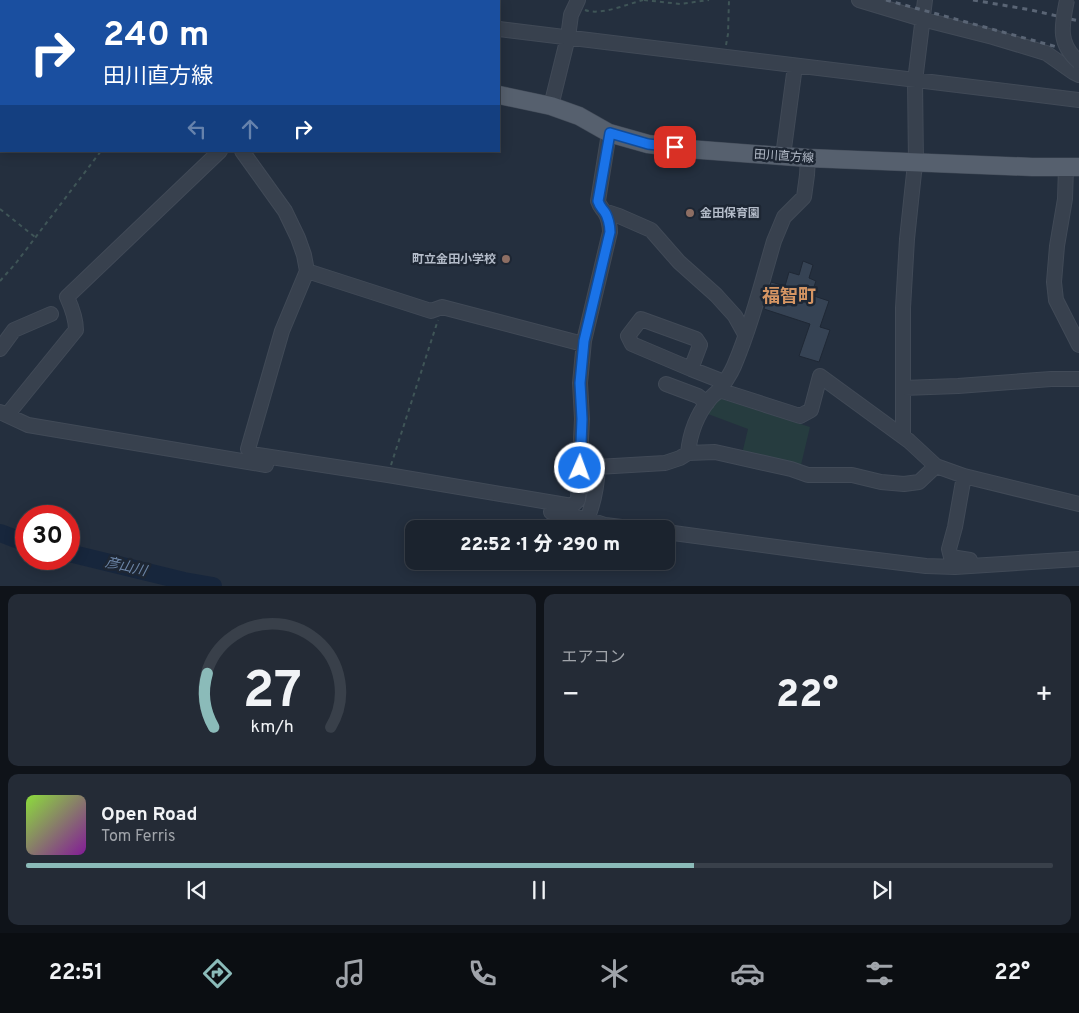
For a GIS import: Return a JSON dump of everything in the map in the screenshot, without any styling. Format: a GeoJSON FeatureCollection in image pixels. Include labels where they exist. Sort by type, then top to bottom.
{"type":"FeatureCollection","features":[{"type":"Feature","properties":{"kind":"main road","name":"田川直方線"},"geometry":{"type":"LineString","coordinates":[[500,95],[551,106],[579,116],[610,133],[648,144],[808,158],[1073,167]]}},
{"type":"Feature","properties":{"kind":"street"},"geometry":{"type":"LineString","coordinates":[[859,0],[1046,53],[1073,72],[1079,74]]}},
{"type":"Feature","properties":{"kind":"street"},"geometry":{"type":"LineString","coordinates":[[903,436],[903,308],[907,239],[916,163],[915,81],[925,0]]}},
{"type":"Feature","properties":{"kind":"street"},"geometry":{"type":"LineString","coordinates":[[1067,0],[1062,23],[1064,39],[1067,47],[1079,62]]}},
{"type":"Feature","properties":{"kind":"street"},"geometry":{"type":"LineString","coordinates":[[551,106],[568,37],[571,15],[577,3]]}},
{"type":"Feature","properties":{"kind":"street"},"geometry":{"type":"LineString","coordinates":[[500,29],[1079,100]]}},
{"type":"Feature","properties":{"kind":"street"},"geometry":{"type":"LineString","coordinates":[[784,156],[795,66]]}},
{"type":"Feature","properties":{"kind":"street"},"geometry":{"type":"LineString","coordinates":[[219,152],[67,297],[76,324],[76,330],[4,414],[28,425],[350,473],[388,475],[572,506],[578,500],[582,419],[580,383],[583,344],[610,232],[610,226],[598,201],[610,133]]}},
{"type":"Feature","properties":{"kind":"street"},"geometry":{"type":"LineString","coordinates":[[243,152],[285,211],[298,238],[307,271],[282,331],[248,449],[252,454],[590,520]]}},
{"type":"Feature","properties":{"kind":"street"},"geometry":{"type":"LineString","coordinates":[[688,453],[695,421],[733,368],[779,228],[784,217],[804,197],[808,158]]}},
{"type":"Feature","properties":{"kind":"street"},"geometry":{"type":"LineString","coordinates":[[1073,167],[1057,246],[1054,282],[1056,300],[1079,345]]}},
{"type":"Feature","properties":{"kind":"street"},"geometry":{"type":"LineString","coordinates":[[604,211],[651,230],[679,262],[716,295],[735,316],[745,334]]}},
{"type":"Feature","properties":{"kind":"street"},"geometry":{"type":"LineString","coordinates":[[307,271],[431,311],[442,307],[583,344]]}},
{"type":"Feature","properties":{"kind":"street"},"geometry":{"type":"LineString","coordinates":[[0,349],[14,330],[51,314]]}},
{"type":"Feature","properties":{"kind":"street"},"geometry":{"type":"LineString","coordinates":[[690,370],[700,345],[696,339],[641,319],[628,336],[632,344],[721,386],[800,416],[811,410],[820,376],[903,436],[936,466],[964,476],[1079,504]]}},
{"type":"Feature","properties":{"kind":"street"},"geometry":{"type":"LineString","coordinates":[[903,388],[1079,379]]}},
{"type":"Feature","properties":{"kind":"street"},"geometry":{"type":"LineString","coordinates":[[666,384],[698,396],[707,403]]}},
{"type":"Feature","properties":{"kind":"street"},"geometry":{"type":"LineString","coordinates":[[580,468],[665,463],[688,453],[715,452],[791,469],[808,475],[852,475],[881,482],[904,484],[919,482],[936,466]]}},
{"type":"Feature","properties":{"kind":"street"},"geometry":{"type":"LineString","coordinates":[[587,519],[592,509],[598,467]]}},
{"type":"Feature","properties":{"kind":"street"},"geometry":{"type":"LineString","coordinates":[[951,557],[949,549],[964,476]]}},
{"type":"Feature","properties":{"kind":"street"},"geometry":{"type":"LineString","coordinates":[[675,533],[829,554],[955,567],[1079,559]]}},
{"type":"Feature","properties":{"kind":"street"},"geometry":{"type":"LineString","coordinates":[[914,564],[918,559],[951,557],[975,560],[976,566]]}},
{"type":"Feature","properties":{"kind":"path"},"geometry":{"type":"LineString","coordinates":[[577,3],[588,12],[596,12],[644,0],[680,4],[709,0]]}},
{"type":"Feature","properties":{"kind":"path"},"geometry":{"type":"LineString","coordinates":[[724,57],[728,34],[729,0]]}},
{"type":"Feature","properties":{"kind":"path"},"geometry":{"type":"LineString","coordinates":[[0,281],[100,152]]}},
{"type":"Feature","properties":{"kind":"path"},"geometry":{"type":"LineString","coordinates":[[0,209],[35,237]]}},
{"type":"Feature","properties":{"kind":"path"},"geometry":{"type":"LineString","coordinates":[[388,475],[442,307]]}},
{"type":"Feature","properties":{"kind":"green space"},"geometry":{"type":"Polygon","coordinates":[[[719,398],[810,427],[800,469],[742,454],[748,429],[708,414],[719,398]]]}},
{"type":"Feature","properties":{"kind":"building"},"geometry":{"type":"Polygon","coordinates":[[[803,261],[813,265],[809,278],[816,281],[811,295],[829,301],[820,327],[830,330],[819,362],[799,356],[810,324],[764,309],[771,282],[785,286],[789,272],[799,275],[803,261]]]}},
{"type":"Feature","properties":{"kind":"waterway","name":"彦山川"},"geometry":{"type":"LineString","coordinates":[[0,533],[15,539]]}},
{"type":"Feature","properties":{"kind":"waterway","name":"彦山川"},"geometry":{"type":"LineString","coordinates":[[80,556],[184,581],[213,586]]}},
{"type":"Feature","properties":{"kind":"railway"},"geometry":{"type":"LineString","coordinates":[[886,0],[1079,53]]}},
{"type":"Feature","properties":{"kind":"railway"},"geometry":{"type":"LineString","coordinates":[[973,0],[1079,21]]}},
{"type":"Feature","properties":{"kind":"place","name":"金田保育園"},"geometry":{"type":"Point","coordinates":[690,213]}},
{"type":"Feature","properties":{"kind":"place","name":"町立金田小学校"},"geometry":{"type":"Point","coordinates":[506,259]}},
{"type":"Feature","properties":{"kind":"district","name":"福智町"},"geometry":{"type":"Point","coordinates":[789,296]}},
{"type":"Feature","properties":{"kind":"route"},"geometry":{"type":"LineString","coordinates":[[580,468],[582,419],[580,383],[584,341],[610,232],[610,226],[598,201],[610,133],[648,144],[675,147]]}}]}
